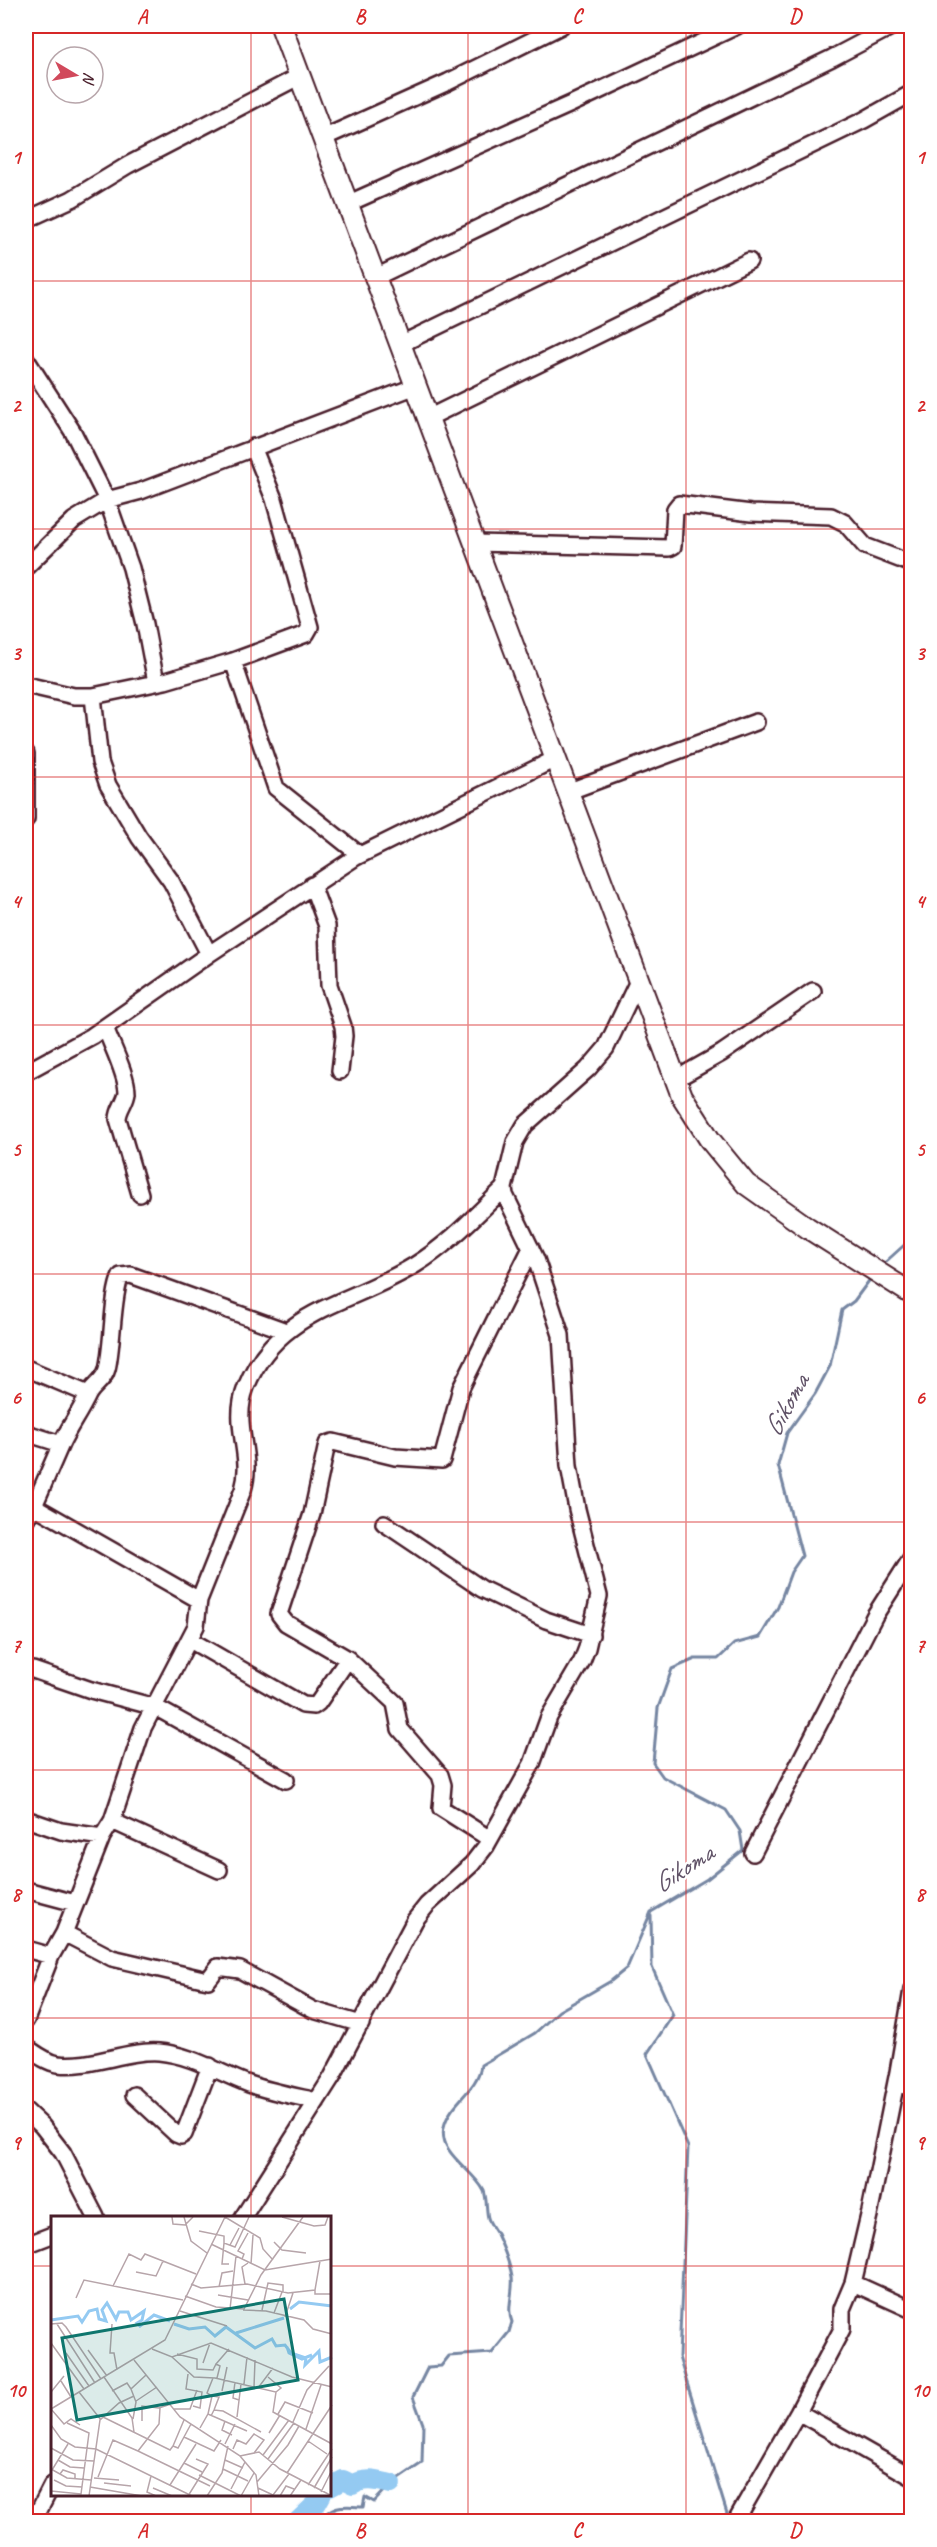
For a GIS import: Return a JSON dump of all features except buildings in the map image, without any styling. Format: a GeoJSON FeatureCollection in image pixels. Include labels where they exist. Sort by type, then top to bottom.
{"type":"FeatureCollection","features":[{"type":"Feature","properties":{"kind":"main road"},"geometry":{"type":"LineString","coordinates":[[281,26],[682,1096],[710,1140],[746,1184],[905,1290]]}},
{"type":"Feature","properties":{"kind":"street"},"geometry":{"type":"LineString","coordinates":[[323,138],[448,82],[561,26]]}},
{"type":"Feature","properties":{"kind":"street"},"geometry":{"type":"LineString","coordinates":[[347,204],[571,104],[737,26]]}},
{"type":"Feature","properties":{"kind":"street"},"geometry":{"type":"LineString","coordinates":[[376,277],[832,58],[893,26]]}},
{"type":"Feature","properties":{"kind":"street"},"geometry":{"type":"LineString","coordinates":[[26,220],[72,199],[128,165],[300,76]]}},
{"type":"Feature","properties":{"kind":"street"},"geometry":{"type":"LineString","coordinates":[[401,344],[864,120],[912,93]]}},
{"type":"Feature","properties":{"kind":"street"},"geometry":{"type":"LineString","coordinates":[[428,418],[749,261]]}},
{"type":"Feature","properties":{"kind":"street"},"geometry":{"type":"LineString","coordinates":[[26,359],[73,432],[107,500],[131,568],[156,682]]}},
{"type":"Feature","properties":{"kind":"street"},"geometry":{"type":"LineString","coordinates":[[26,567],[74,520],[107,500],[141,491],[416,386]]}},
{"type":"Feature","properties":{"kind":"street"},"geometry":{"type":"LineString","coordinates":[[26,686],[66,695],[93,696],[156,682],[232,661],[306,634],[310,627],[274,500],[254,447]]}},
{"type":"Feature","properties":{"kind":"street"},"geometry":{"type":"LineString","coordinates":[[474,543],[669,548],[673,546],[675,509],[679,504],[751,513],[831,516],[844,523],[865,546],[910,557]]}},
{"type":"Feature","properties":{"kind":"street"},"geometry":{"type":"LineString","coordinates":[[232,661],[276,788],[360,855]]}},
{"type":"Feature","properties":{"kind":"street"},"geometry":{"type":"LineString","coordinates":[[93,696],[102,771],[108,785],[139,837],[171,881],[209,954]]}},
{"type":"Feature","properties":{"kind":"street"},"geometry":{"type":"LineString","coordinates":[[567,792],[756,722]]}},
{"type":"Feature","properties":{"kind":"street"},"geometry":{"type":"LineString","coordinates":[[26,753],[26,819]]}},
{"type":"Feature","properties":{"kind":"street"},"geometry":{"type":"LineString","coordinates":[[26,1072],[105,1027],[209,954],[360,855],[555,759]]}},
{"type":"Feature","properties":{"kind":"street"},"geometry":{"type":"LineString","coordinates":[[312,885],[327,926],[329,985],[343,1026],[340,1071]]}},
{"type":"Feature","properties":{"kind":"street"},"geometry":{"type":"LineString","coordinates":[[244,2216],[361,2024],[415,1920],[472,1864],[490,1839],[532,1764],[549,1717],[582,1661],[591,1635],[599,1596],[577,1509],[569,1466],[561,1335],[531,1248],[505,1195],[504,1188],[516,1142],[525,1125],[588,1069],[606,1048],[639,979]]}},
{"type":"Feature","properties":{"kind":"street"},"geometry":{"type":"LineString","coordinates":[[676,1079],[722,1053],[813,991]]}},
{"type":"Feature","properties":{"kind":"street"},"geometry":{"type":"LineString","coordinates":[[105,1027],[126,1086],[126,1099],[118,1116],[140,1194]]}},
{"type":"Feature","properties":{"kind":"street"},"geometry":{"type":"LineString","coordinates":[[26,2020],[102,1837],[112,1821],[143,1728],[196,1626],[199,1600],[213,1570],[247,1478],[239,1418],[247,1385],[271,1345],[286,1331],[312,1314],[412,1267],[447,1244],[504,1188]]}},
{"type":"Feature","properties":{"kind":"street"},"geometry":{"type":"LineString","coordinates":[[490,1839],[441,1808],[440,1776],[400,1729],[395,1703],[348,1659],[286,1623],[279,1614],[312,1514],[327,1444],[333,1442],[395,1458],[442,1460],[460,1388],[531,1248]]}},
{"type":"Feature","properties":{"kind":"street"},"geometry":{"type":"LineString","coordinates":[[199,1600],[30,1512],[61,1444],[81,1411],[88,1394],[104,1378],[121,1276],[125,1275],[286,1331]]}},
{"type":"Feature","properties":{"kind":"street"},"geometry":{"type":"LineString","coordinates":[[26,1368],[88,1394]]}},
{"type":"Feature","properties":{"kind":"street"},"geometry":{"type":"LineString","coordinates":[[26,1433],[61,1444]]}},
{"type":"Feature","properties":{"kind":"street"},"geometry":{"type":"LineString","coordinates":[[384,1523],[483,1589],[546,1620],[591,1635]]}},
{"type":"Feature","properties":{"kind":"street"},"geometry":{"type":"LineString","coordinates":[[753,1854],[875,1615],[912,1557]]}},
{"type":"Feature","properties":{"kind":"street"},"geometry":{"type":"LineString","coordinates":[[190,1640],[303,1705],[309,1706],[318,1703],[348,1659]]}},
{"type":"Feature","properties":{"kind":"street"},"geometry":{"type":"LineString","coordinates":[[33,1670],[91,1690],[155,1707],[286,1780]]}},
{"type":"Feature","properties":{"kind":"street"},"geometry":{"type":"LineString","coordinates":[[26,1819],[61,1831],[102,1837]]}},
{"type":"Feature","properties":{"kind":"street"},"geometry":{"type":"LineString","coordinates":[[112,1821],[219,1870]]}},
{"type":"Feature","properties":{"kind":"street"},"geometry":{"type":"LineString","coordinates":[[26,1890],[75,1903]]}},
{"type":"Feature","properties":{"kind":"street"},"geometry":{"type":"LineString","coordinates":[[64,1933],[112,1959],[203,1979],[208,1980],[218,1966],[240,1970],[313,2010],[361,2024]]}},
{"type":"Feature","properties":{"kind":"street"},"geometry":{"type":"LineString","coordinates":[[26,1949],[51,1956]]}},
{"type":"Feature","properties":{"kind":"street"},"geometry":{"type":"LineString","coordinates":[[739,2520],[842,2329],[842,2309],[853,2283],[887,2132],[912,1990]]}},
{"type":"Feature","properties":{"kind":"street"},"geometry":{"type":"LineString","coordinates":[[26,2047],[47,2061],[58,2064],[80,2063],[136,2052],[174,2054],[210,2066],[249,2084],[316,2101]]}},
{"type":"Feature","properties":{"kind":"street"},"geometry":{"type":"LineString","coordinates":[[134,2095],[181,2136],[184,2134],[210,2066]]}},
{"type":"Feature","properties":{"kind":"street"},"geometry":{"type":"LineString","coordinates":[[898,2072],[904,2085],[912,2090]]}},
{"type":"Feature","properties":{"kind":"street"},"geometry":{"type":"LineString","coordinates":[[26,2111],[42,2126],[63,2152],[95,2216]]}},
{"type":"Feature","properties":{"kind":"street"},"geometry":{"type":"LineString","coordinates":[[26,2245],[51,2235]]}},
{"type":"Feature","properties":{"kind":"street"},"geometry":{"type":"LineString","coordinates":[[853,2283],[912,2310]]}},
{"type":"Feature","properties":{"kind":"street"},"geometry":{"type":"LineString","coordinates":[[798,2412],[912,2477]]}},
{"type":"Feature","properties":{"kind":"street"},"geometry":{"type":"LineString","coordinates":[[33,2522],[51,2487]]}},
{"type":"Feature","properties":{"kind":"waterway","name":"Gikoma"},"geometry":{"type":"LineString","coordinates":[[881,1266],[912,1238]]}},
{"type":"Feature","properties":{"kind":"waterway","name":"Gikoma"},"geometry":{"type":"LineString","coordinates":[[319,2522],[338,2507],[363,2507],[365,2497],[374,2502],[391,2484],[422,2463],[423,2424],[413,2397],[428,2367],[441,2366],[449,2356],[492,2353],[509,2332],[512,2322],[510,2317],[512,2283],[510,2266],[488,2218],[484,2191],[446,2145],[444,2127],[451,2111],[475,2082],[481,2065],[535,2033],[559,2011],[611,1981],[627,1968],[651,1912],[707,1879],[743,1850],[740,1831],[726,1810],[663,1777],[653,1763],[658,1708],[672,1669],[695,1659],[718,1659],[734,1644],[760,1637],[778,1607],[791,1572],[802,1556],[778,1465],[787,1433],[815,1394],[830,1366],[842,1310],[854,1301],[871,1278]]}},
{"type":"Feature","properties":{"kind":"waterway"},"geometry":{"type":"LineString","coordinates":[[651,1916],[652,1967],[673,2015],[647,2054],[688,2147],[679,2357],[729,2520]]}},
{"type":"Feature","properties":{"kind":"waterway"},"geometry":{"type":"LineString","coordinates":[[332,2486],[343,2480],[353,2485],[367,2480],[391,2484]]}},
{"type":"Feature","properties":{"kind":"waterway"},"geometry":{"type":"LineString","coordinates":[[297,2522],[317,2503],[321,2496]]}}]}
